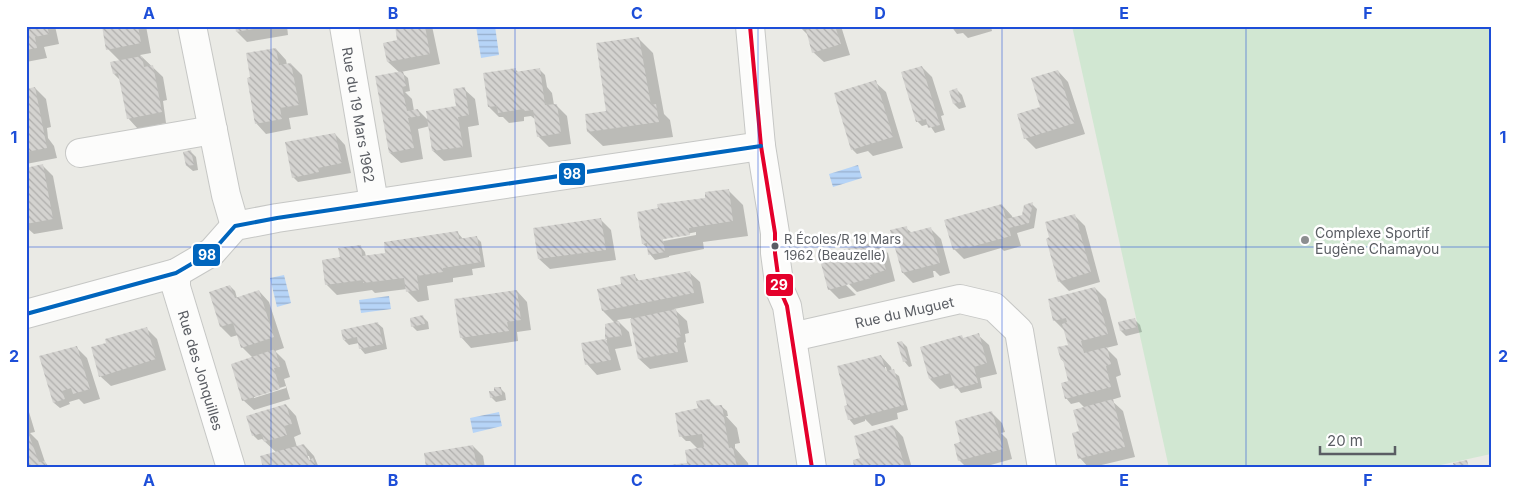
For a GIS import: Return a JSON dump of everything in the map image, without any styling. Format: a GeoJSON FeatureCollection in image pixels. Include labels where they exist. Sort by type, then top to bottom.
{"type":"FeatureCollection","features":[{"type":"Feature","properties":{"kind":"street"},"geometry":{"type":"LineString","coordinates":[[192,26],[226,195],[235,226]]}},
{"type":"Feature","properties":{"kind":"street","name":"Rue du 19 Mars 1962"},"geometry":{"type":"LineString","coordinates":[[344,26],[374,203]]}},
{"type":"Feature","properties":{"kind":"street"},"geometry":{"type":"LineString","coordinates":[[750,26],[761,146],[775,233],[775,253],[780,290],[787,306],[812,468]]}},
{"type":"Feature","properties":{"kind":"street"},"geometry":{"type":"LineString","coordinates":[[80,152],[213,130]]}},
{"type":"Feature","properties":{"kind":"street"},"geometry":{"type":"LineString","coordinates":[[26,314],[176,272],[212,252],[235,226],[374,203],[761,146]]}},
{"type":"Feature","properties":{"kind":"street","name":"Rue des Jonquilles"},"geometry":{"type":"LineString","coordinates":[[176,272],[176,287],[231,468]]}},
{"type":"Feature","properties":{"kind":"street","name":"Rue du Muguet"},"geometry":{"type":"LineString","coordinates":[[792,336],[960,299],[994,307],[1019,331],[1042,468]]}},
{"type":"Feature","properties":{"kind":"green space","name":"Complexe Sportif Eugène Chamayou"},"geometry":{"type":"Polygon","coordinates":[[[1072,26],[1491,26],[1491,454],[1427,468],[1169,468],[1072,26]]]}},
{"type":"Feature","properties":{"kind":"water"},"geometry":{"type":"Polygon","coordinates":[[[476,26],[495,26],[499,55],[481,58],[476,26]]]}},
{"type":"Feature","properties":{"kind":"water"},"geometry":{"type":"Polygon","coordinates":[[[858,165],[862,178],[833,187],[829,174],[858,165]]]}},
{"type":"Feature","properties":{"kind":"water"},"geometry":{"type":"Polygon","coordinates":[[[284,275],[291,303],[277,307],[270,278],[284,275]]]}},
{"type":"Feature","properties":{"kind":"water"},"geometry":{"type":"Polygon","coordinates":[[[389,296],[391,309],[361,313],[359,300],[389,296]]]}},
{"type":"Feature","properties":{"kind":"water"},"geometry":{"type":"Polygon","coordinates":[[[499,412],[502,426],[473,433],[470,418],[499,412]]]}},
{"type":"Feature","properties":{"kind":"building"},"geometry":{"type":"Polygon","coordinates":[[[26,26],[47,26],[49,34],[35,37],[37,48],[26,50],[26,26]]]}},
{"type":"Feature","properties":{"kind":"building"},"geometry":{"type":"Polygon","coordinates":[[[102,26],[138,26],[141,43],[106,50],[102,26]]]}},
{"type":"Feature","properties":{"kind":"building"},"geometry":{"type":"Polygon","coordinates":[[[235,26],[263,26],[264,27],[236,32],[235,26]]]}},
{"type":"Feature","properties":{"kind":"building"},"geometry":{"type":"Polygon","coordinates":[[[395,26],[425,26],[430,54],[387,62],[383,43],[397,40],[395,26]]]}},
{"type":"Feature","properties":{"kind":"building"},"geometry":{"type":"Polygon","coordinates":[[[809,26],[835,26],[841,44],[812,53],[806,30],[810,29],[809,26]]]}},
{"type":"Feature","properties":{"kind":"building"},"geometry":{"type":"Polygon","coordinates":[[[639,37],[651,105],[656,104],[659,122],[587,132],[585,114],[606,111],[596,43],[639,37]]]}},
{"type":"Feature","properties":{"kind":"building"},"geometry":{"type":"Polygon","coordinates":[[[276,48],[279,65],[291,63],[299,105],[280,108],[282,119],[255,124],[247,78],[250,77],[246,53],[276,48]]]}},
{"type":"Feature","properties":{"kind":"building"},"geometry":{"type":"Polygon","coordinates":[[[142,56],[144,67],[153,65],[162,112],[127,119],[118,73],[113,74],[110,62],[142,56]]]}},
{"type":"Feature","properties":{"kind":"building"},"geometry":{"type":"Polygon","coordinates":[[[922,66],[940,125],[928,128],[926,119],[916,122],[901,72],[922,66]]]}},
{"type":"Feature","properties":{"kind":"building"},"geometry":{"type":"Polygon","coordinates":[[[516,68],[516,72],[540,68],[545,105],[557,104],[561,133],[537,137],[533,110],[525,111],[523,109],[498,113],[497,106],[488,107],[483,73],[516,68]]]}},
{"type":"Feature","properties":{"kind":"building"},"geometry":{"type":"Polygon","coordinates":[[[1058,70],[1075,123],[1024,139],[1017,114],[1040,107],[1031,78],[1058,70]]]}},
{"type":"Feature","properties":{"kind":"building"},"geometry":{"type":"Polygon","coordinates":[[[403,71],[406,86],[402,87],[407,111],[418,109],[420,116],[408,118],[414,148],[389,153],[375,76],[403,71]]]}},
{"type":"Feature","properties":{"kind":"building"},"geometry":{"type":"Polygon","coordinates":[[[876,80],[893,137],[851,150],[834,93],[876,80]]]}},
{"type":"Feature","properties":{"kind":"building"},"geometry":{"type":"Polygon","coordinates":[[[35,87],[47,148],[26,152],[26,89],[35,87]]]}},
{"type":"Feature","properties":{"kind":"building"},"geometry":{"type":"Polygon","coordinates":[[[465,87],[469,115],[458,117],[463,147],[432,151],[426,111],[456,106],[453,89],[465,87]]]}},
{"type":"Feature","properties":{"kind":"building"},"geometry":{"type":"Polygon","coordinates":[[[957,88],[961,102],[953,104],[949,91],[957,88]]]}},
{"type":"Feature","properties":{"kind":"building"},"geometry":{"type":"Polygon","coordinates":[[[335,133],[342,163],[318,168],[319,172],[292,178],[285,142],[335,133]]]}},
{"type":"Feature","properties":{"kind":"building"},"geometry":{"type":"Polygon","coordinates":[[[191,150],[194,165],[186,166],[183,152],[191,150]]]}},
{"type":"Feature","properties":{"kind":"building"},"geometry":{"type":"Polygon","coordinates":[[[43,164],[53,219],[26,224],[26,168],[43,164]]]}},
{"type":"Feature","properties":{"kind":"building"},"geometry":{"type":"Polygon","coordinates":[[[729,189],[733,221],[689,228],[690,235],[663,239],[665,252],[648,255],[647,243],[642,244],[637,212],[658,208],[657,204],[705,198],[705,192],[729,189]]]}},
{"type":"Feature","properties":{"kind":"building"},"geometry":{"type":"Polygon","coordinates":[[[1033,202],[1029,223],[1009,228],[1011,236],[953,250],[944,220],[1002,204],[1006,219],[1022,215],[1024,205],[1033,202]]]}},
{"type":"Feature","properties":{"kind":"building"},"geometry":{"type":"Polygon","coordinates":[[[1075,214],[1091,272],[1058,282],[1046,239],[1049,237],[1045,222],[1075,214]]]}},
{"type":"Feature","properties":{"kind":"building"},"geometry":{"type":"Polygon","coordinates":[[[601,218],[606,250],[538,259],[533,228],[601,218]]]}},
{"type":"Feature","properties":{"kind":"building"},"geometry":{"type":"Polygon","coordinates":[[[907,226],[908,233],[931,227],[940,263],[902,273],[890,230],[907,226]]]}},
{"type":"Feature","properties":{"kind":"building"},"geometry":{"type":"Polygon","coordinates":[[[458,231],[459,239],[477,236],[481,262],[443,268],[443,272],[417,276],[419,290],[406,292],[404,278],[363,283],[363,280],[325,285],[322,260],[340,257],[338,248],[361,245],[362,256],[385,253],[384,242],[458,231]]]}},
{"type":"Feature","properties":{"kind":"building"},"geometry":{"type":"Polygon","coordinates":[[[878,241],[886,270],[870,275],[871,278],[828,290],[819,256],[878,241]]]}},
{"type":"Feature","properties":{"kind":"building"},"geometry":{"type":"Polygon","coordinates":[[[690,271],[694,293],[602,311],[597,289],[621,284],[620,277],[635,274],[636,281],[690,271]]]}},
{"type":"Feature","properties":{"kind":"building"},"geometry":{"type":"Polygon","coordinates":[[[230,285],[235,298],[259,290],[274,337],[241,348],[233,323],[220,327],[209,292],[230,285]]]}},
{"type":"Feature","properties":{"kind":"building"},"geometry":{"type":"Polygon","coordinates":[[[1095,287],[1108,334],[1081,341],[1084,353],[1107,347],[1111,364],[1106,366],[1111,387],[1065,399],[1061,383],[1068,381],[1063,360],[1061,360],[1057,347],[1068,345],[1062,324],[1067,322],[1066,318],[1053,321],[1048,299],[1095,287]]]}},
{"type":"Feature","properties":{"kind":"building"},"geometry":{"type":"Polygon","coordinates":[[[517,290],[521,320],[507,322],[509,331],[460,338],[454,299],[517,290]]]}},
{"type":"Feature","properties":{"kind":"building"},"geometry":{"type":"Polygon","coordinates":[[[676,309],[681,337],[676,338],[678,352],[638,359],[630,319],[676,309]]]}},
{"type":"Feature","properties":{"kind":"building"},"geometry":{"type":"Polygon","coordinates":[[[423,315],[425,324],[411,327],[410,318],[423,315]]]}},
{"type":"Feature","properties":{"kind":"building"},"geometry":{"type":"Polygon","coordinates":[[[1135,318],[1137,327],[1120,331],[1118,322],[1135,318]]]}},
{"type":"Feature","properties":{"kind":"building"},"geometry":{"type":"Polygon","coordinates":[[[619,321],[622,336],[606,338],[611,360],[585,365],[581,343],[605,339],[605,324],[619,321]]]}},
{"type":"Feature","properties":{"kind":"building"},"geometry":{"type":"Polygon","coordinates":[[[378,322],[383,344],[359,349],[357,337],[343,340],[341,330],[378,322]]]}},
{"type":"Feature","properties":{"kind":"building"},"geometry":{"type":"Polygon","coordinates":[[[147,327],[156,359],[99,377],[91,347],[106,343],[105,339],[147,327]]]}},
{"type":"Feature","properties":{"kind":"building"},"geometry":{"type":"Polygon","coordinates":[[[979,333],[987,363],[974,367],[978,383],[955,389],[950,373],[929,379],[920,347],[962,335],[963,338],[979,333]]]}},
{"type":"Feature","properties":{"kind":"building"},"geometry":{"type":"Polygon","coordinates":[[[902,341],[908,361],[903,362],[897,342],[902,341]]]}},
{"type":"Feature","properties":{"kind":"building"},"geometry":{"type":"Polygon","coordinates":[[[77,346],[90,389],[73,394],[71,388],[62,391],[65,399],[53,403],[39,356],[77,346]]]}},
{"type":"Feature","properties":{"kind":"building"},"geometry":{"type":"Polygon","coordinates":[[[275,349],[280,367],[274,368],[280,389],[242,401],[231,364],[275,349]]]}},
{"type":"Feature","properties":{"kind":"building"},"geometry":{"type":"Polygon","coordinates":[[[881,355],[886,371],[894,369],[904,405],[848,420],[844,406],[847,405],[837,366],[881,355]]]}},
{"type":"Feature","properties":{"kind":"building"},"geometry":{"type":"Polygon","coordinates":[[[494,387],[501,387],[502,395],[490,398],[489,391],[494,391],[494,387]]]}},
{"type":"Feature","properties":{"kind":"building"},"geometry":{"type":"Polygon","coordinates":[[[710,399],[711,406],[722,405],[729,448],[733,447],[737,468],[670,468],[669,465],[687,463],[685,450],[704,447],[702,434],[679,437],[675,413],[698,408],[696,401],[710,399]]]}},
{"type":"Feature","properties":{"kind":"building"},"geometry":{"type":"Polygon","coordinates":[[[1113,399],[1125,447],[1078,459],[1072,433],[1079,431],[1073,410],[1113,399]]]}},
{"type":"Feature","properties":{"kind":"building"},"geometry":{"type":"Polygon","coordinates":[[[286,404],[292,424],[284,426],[287,435],[264,442],[262,433],[252,436],[246,416],[286,404]]]}},
{"type":"Feature","properties":{"kind":"building"},"geometry":{"type":"Polygon","coordinates":[[[992,411],[1003,449],[958,461],[954,444],[960,442],[955,421],[992,411]]]}},
{"type":"Feature","properties":{"kind":"building"},"geometry":{"type":"Polygon","coordinates":[[[893,425],[905,468],[854,468],[853,460],[860,458],[854,436],[893,425]]]}},
{"type":"Feature","properties":{"kind":"building"},"geometry":{"type":"Polygon","coordinates":[[[26,427],[39,462],[45,461],[47,468],[26,468],[26,427]]]}},
{"type":"Feature","properties":{"kind":"building"},"geometry":{"type":"Polygon","coordinates":[[[304,444],[309,460],[313,458],[316,468],[263,468],[260,456],[304,444]]]}},
{"type":"Feature","properties":{"kind":"building"},"geometry":{"type":"Polygon","coordinates":[[[473,445],[477,468],[426,468],[424,453],[473,445]]]}},
{"type":"Feature","properties":{"kind":"building"},"geometry":{"type":"Polygon","coordinates":[[[1467,460],[1469,468],[1454,468],[1453,463],[1467,460]]]}},
{"type":"Feature","properties":{"kind":"transit line","name":"29"},"geometry":{"type":"LineString","coordinates":[[750,26],[761,146],[775,233],[775,253],[780,290],[787,306],[812,468]]}},
{"type":"Feature","properties":{"kind":"transit line","name":"98"},"geometry":{"type":"LineString","coordinates":[[26,314],[176,273],[212,252],[235,226],[277,218],[761,146]]}},
{"type":"Feature","properties":{"kind":"place","name":"Complexe Sportif Eugène Chamayou"},"geometry":{"type":"Point","coordinates":[1305,240]}},
{"type":"Feature","properties":{"kind":"place","name":"R Écoles/R 19 Mars 1962 (Beauzelle)"},"geometry":{"type":"Point","coordinates":[775,246]}}]}
